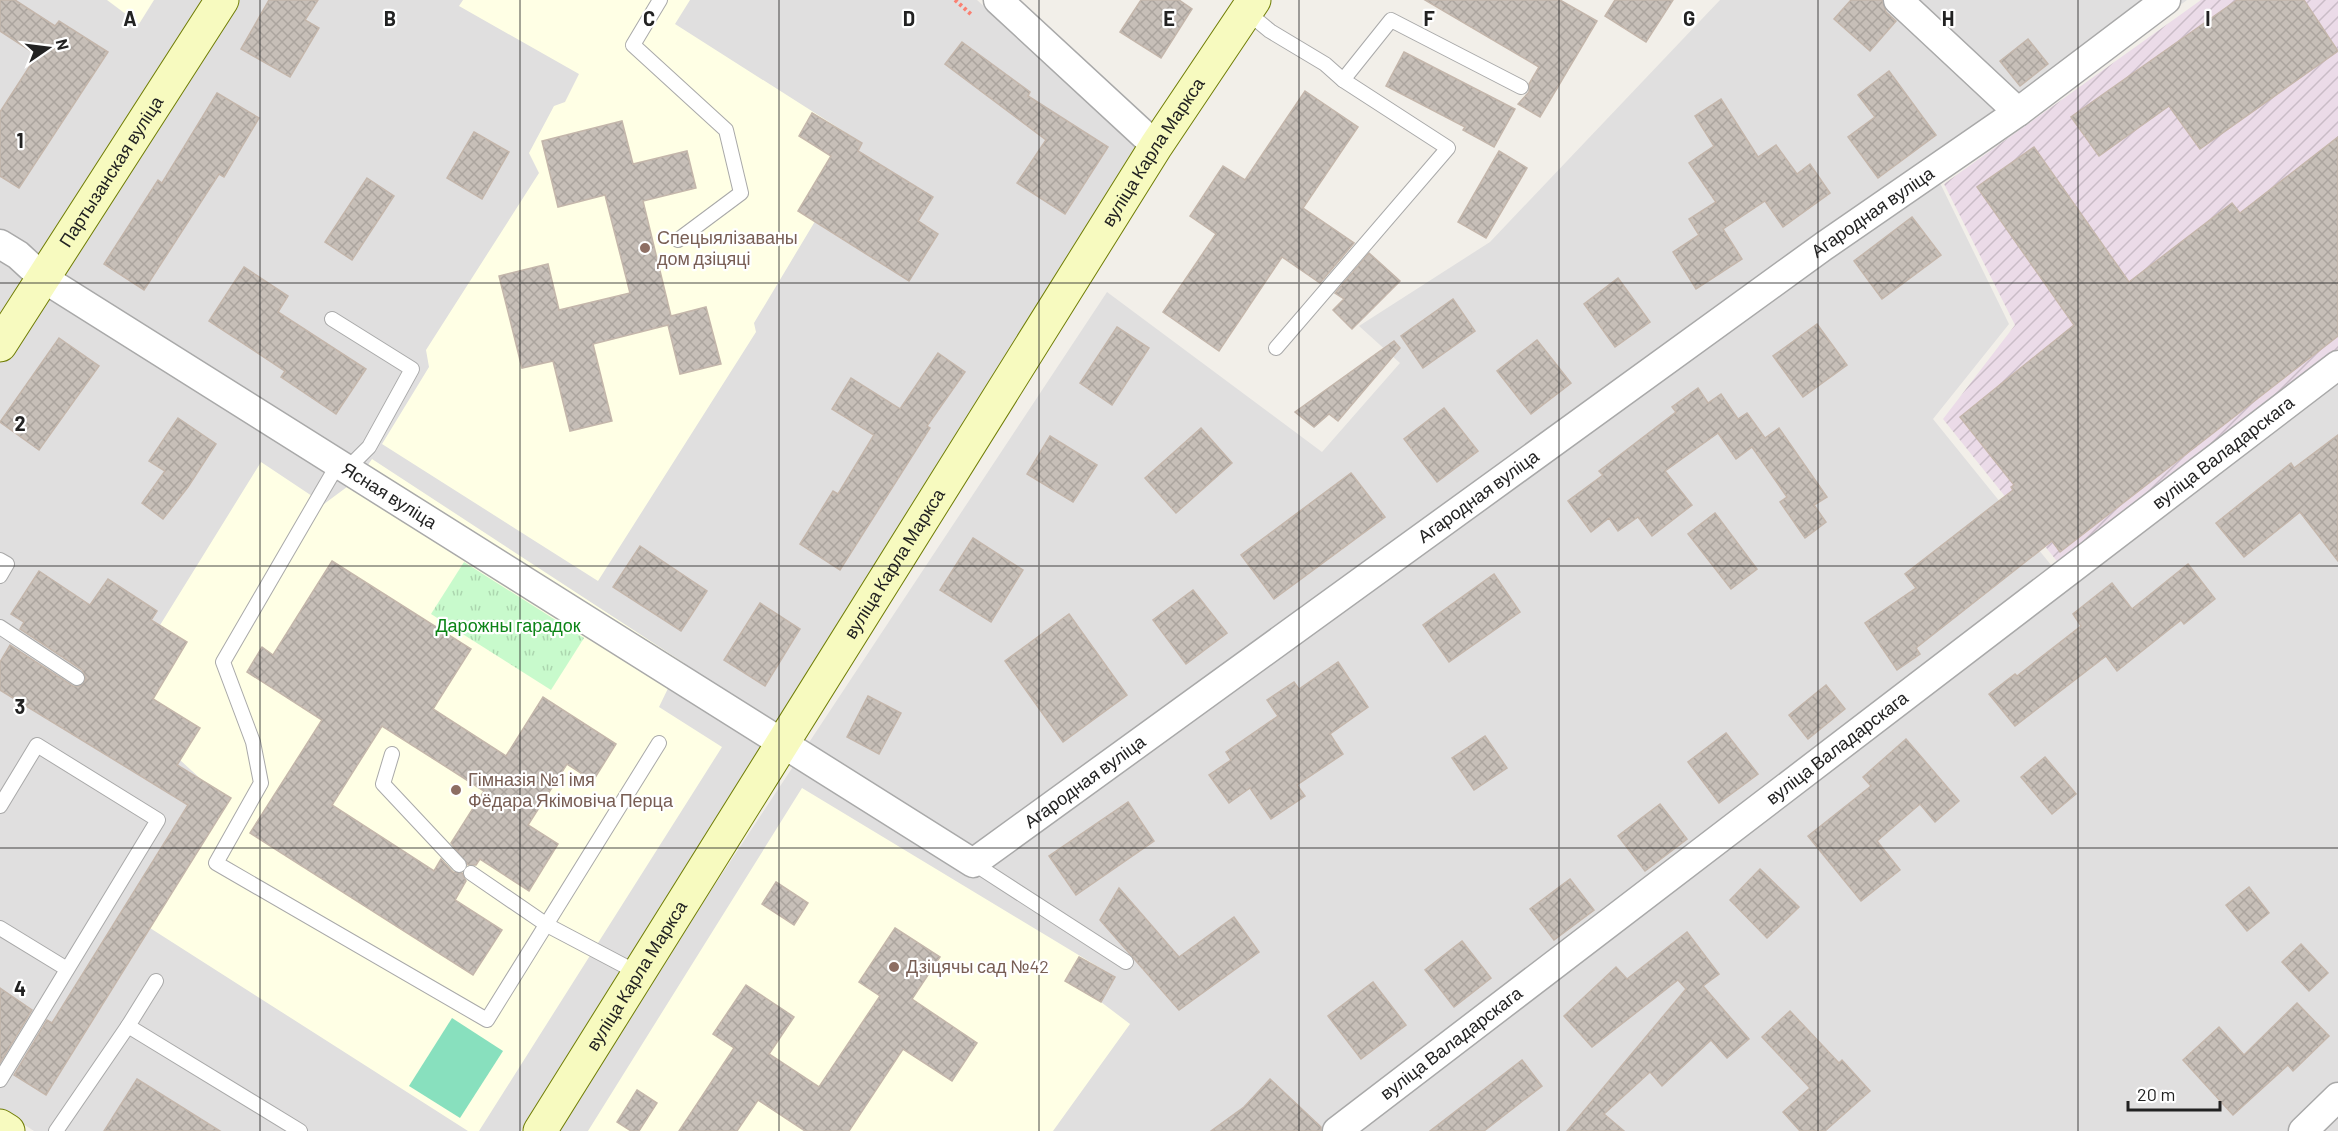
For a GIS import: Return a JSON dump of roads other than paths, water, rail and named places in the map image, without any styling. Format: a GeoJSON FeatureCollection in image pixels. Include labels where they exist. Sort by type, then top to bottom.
{"type":"FeatureCollection","features":[{"type":"Feature","properties":{"kind":"main road","name":"Партызанская вуліца"},"geometry":{"type":"LineString","coordinates":[[0,345],[222,0]]}},
{"type":"Feature","properties":{"kind":"main road","name":"вуліца Карла Маркса"},"geometry":{"type":"LineString","coordinates":[[540,1131],[1156,146],[1251,6]]}},
{"type":"Feature","properties":{"kind":"main road"},"geometry":{"type":"LineString","coordinates":[[0,1126],[8,1131]]}},
{"type":"Feature","properties":{"kind":"street"},"geometry":{"type":"LineString","coordinates":[[998,0],[1156,146]]}},
{"type":"Feature","properties":{"kind":"street"},"geometry":{"type":"LineString","coordinates":[[1898,0],[2018,112]]}},
{"type":"Feature","properties":{"kind":"street","name":"Агародная вуліца"},"geometry":{"type":"LineString","coordinates":[[973,863],[1824,246],[2018,112],[2166,0]]}},
{"type":"Feature","properties":{"kind":"street","name":"Ясная вуліца"},"geometry":{"type":"LineString","coordinates":[[0,244],[18,255],[43,278],[782,744]]}},
{"type":"Feature","properties":{"kind":"street","name":"вуліца Валадарскага"},"geometry":{"type":"LineString","coordinates":[[1337,1131],[2338,365]]}},
{"type":"Feature","properties":{"kind":"street"},"geometry":{"type":"LineString","coordinates":[[782,744],[973,863]]}},
{"type":"Feature","properties":{"kind":"street"},"geometry":{"type":"LineString","coordinates":[[2303,1131],[2338,1097]]}},
{"type":"Feature","properties":{"kind":"lane"},"geometry":{"type":"LineString","coordinates":[[660,0],[633,45],[726,130],[741,193],[678,240]]}},
{"type":"Feature","properties":{"kind":"lane"},"geometry":{"type":"LineString","coordinates":[[1251,6],[1270,31],[1326,64],[1343,80],[1448,148],[1276,348]]}},
{"type":"Feature","properties":{"kind":"lane"},"geometry":{"type":"LineString","coordinates":[[1343,80],[1391,20],[1521,87]]}},
{"type":"Feature","properties":{"kind":"lane"},"geometry":{"type":"LineString","coordinates":[[332,319],[411,369],[369,447],[342,467],[224,663],[253,742],[261,783],[216,863],[487,1020],[659,743]]}},
{"type":"Feature","properties":{"kind":"lane"},"geometry":{"type":"LineString","coordinates":[[0,560],[7,564],[0,576]]}},
{"type":"Feature","properties":{"kind":"lane"},"geometry":{"type":"LineString","coordinates":[[0,627],[77,678]]}},
{"type":"Feature","properties":{"kind":"lane"},"geometry":{"type":"LineString","coordinates":[[0,806],[37,745],[158,820],[0,1080]]}},
{"type":"Feature","properties":{"kind":"lane"},"geometry":{"type":"LineString","coordinates":[[392,754],[383,784],[465,869],[546,925],[638,973]]}},
{"type":"Feature","properties":{"kind":"lane"},"geometry":{"type":"LineString","coordinates":[[973,863],[1126,962]]}},
{"type":"Feature","properties":{"kind":"lane"},"geometry":{"type":"LineString","coordinates":[[0,928],[67,969]]}},
{"type":"Feature","properties":{"kind":"lane"},"geometry":{"type":"LineString","coordinates":[[56,1131],[156,981]]}},
{"type":"Feature","properties":{"kind":"lane"},"geometry":{"type":"LineString","coordinates":[[128,1026],[300,1131]]}},
{"type":"Feature","properties":{"kind":"place","name":"Спецыялізаваны дом дзіцяці"},"geometry":{"type":"Point","coordinates":[645,248]}},
{"type":"Feature","properties":{"kind":"place","name":"Гімназія №1 імя Фёдара Якімовіча Перца"},"geometry":{"type":"Point","coordinates":[456,790]}},
{"type":"Feature","properties":{"kind":"place","name":"Дзіцячы сад №42"},"geometry":{"type":"Point","coordinates":[894,967]}},
{"type":"Feature","properties":{"kind":"park label","name":"Дарожны гарадок"},"geometry":{"type":"Point","coordinates":[508,626]}}]}
